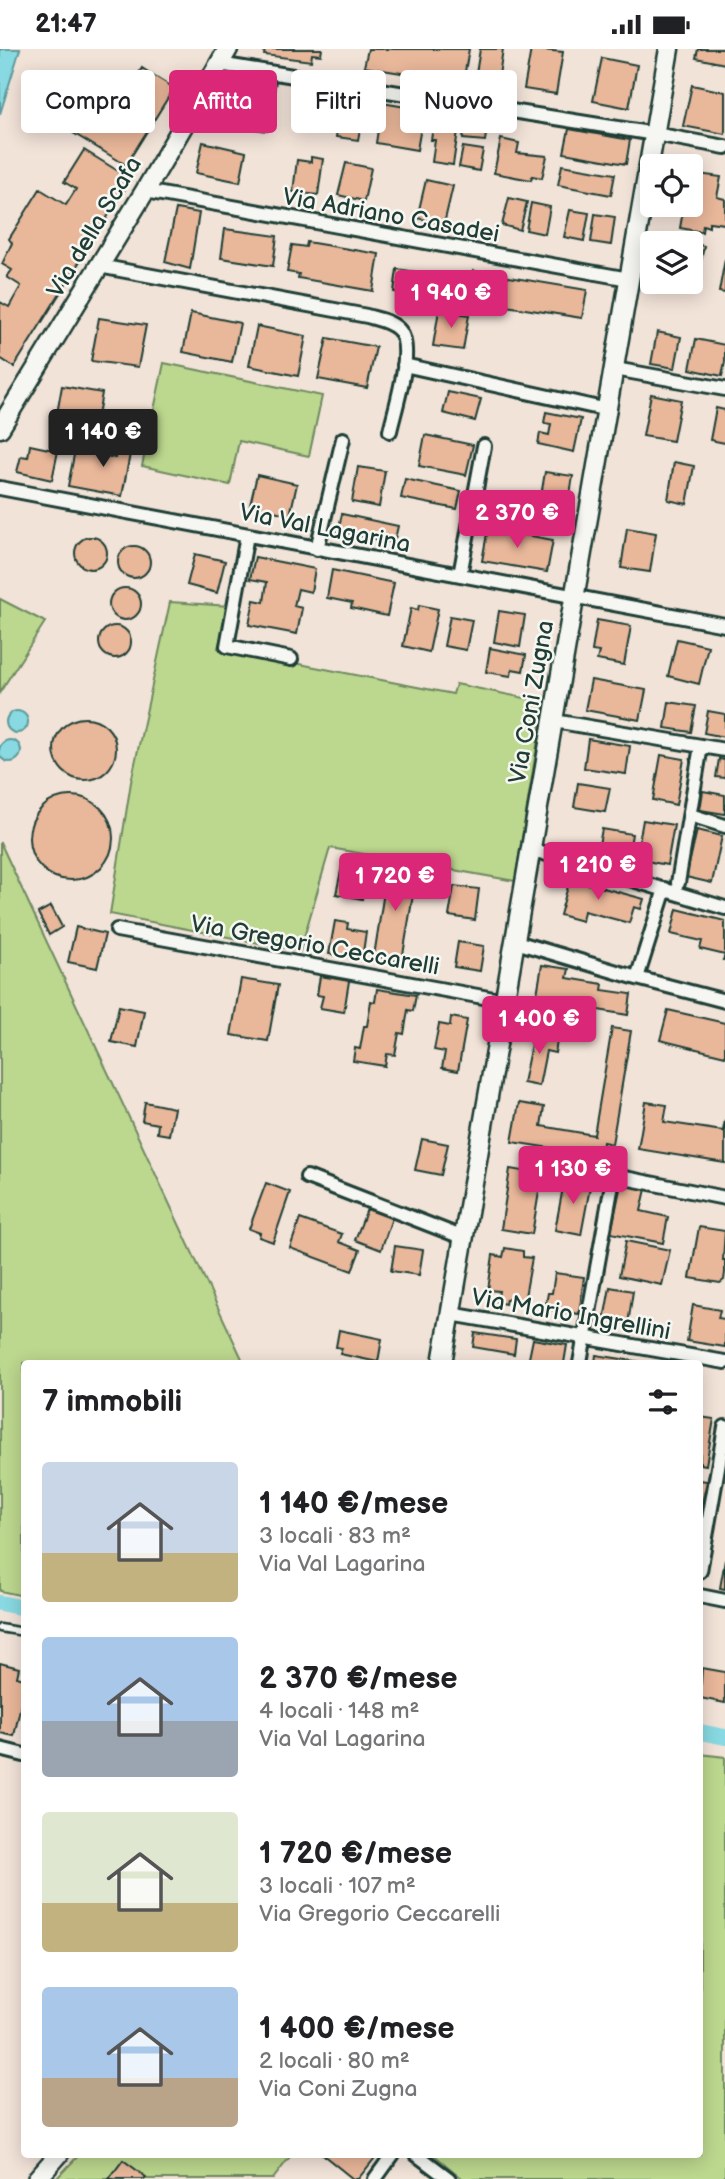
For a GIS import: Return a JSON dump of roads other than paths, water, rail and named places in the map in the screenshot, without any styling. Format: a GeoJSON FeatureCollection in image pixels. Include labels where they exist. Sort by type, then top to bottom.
{"type":"FeatureCollection","features":[{"type":"Feature","properties":{"kind":"street","name":"Via Coni Zugna"},"geometry":{"type":"LineString","coordinates":[[443,1360],[669,49]]}},
{"type":"Feature","properties":{"kind":"street"},"geometry":{"type":"LineString","coordinates":[[224,57],[725,147]]}},
{"type":"Feature","properties":{"kind":"street","name":"Via della Scafa"},"geometry":{"type":"LineString","coordinates":[[0,429],[224,57]]}},
{"type":"Feature","properties":{"kind":"street","name":"Via Adriano Casadei"},"geometry":{"type":"LineString","coordinates":[[145,191],[629,279]]}},
{"type":"Feature","properties":{"kind":"street"},"geometry":{"type":"LineString","coordinates":[[99,266],[367,316],[390,323],[403,336],[405,346],[404,365],[390,431]]}},
{"type":"Feature","properties":{"kind":"street"},"geometry":{"type":"LineString","coordinates":[[404,365],[608,410]]}},
{"type":"Feature","properties":{"kind":"street"},"geometry":{"type":"LineString","coordinates":[[615,369],[725,389]]}},
{"type":"Feature","properties":{"kind":"street"},"geometry":{"type":"LineString","coordinates":[[317,549],[343,439]]}},
{"type":"Feature","properties":{"kind":"street"},"geometry":{"type":"LineString","coordinates":[[460,575],[484,446]]}},
{"type":"Feature","properties":{"kind":"street","name":"Via Val Lagarina"},"geometry":{"type":"LineString","coordinates":[[0,488],[725,625]]}},
{"type":"Feature","properties":{"kind":"street"},"geometry":{"type":"LineString","coordinates":[[247,535],[227,646],[291,659]]}},
{"type":"Feature","properties":{"kind":"street"},"geometry":{"type":"LineString","coordinates":[[554,721],[725,750]]}},
{"type":"Feature","properties":{"kind":"street"},"geometry":{"type":"LineString","coordinates":[[678,883],[701,746]]}},
{"type":"Feature","properties":{"kind":"street"},"geometry":{"type":"LineString","coordinates":[[690,815],[725,826]]}},
{"type":"Feature","properties":{"kind":"street"},"geometry":{"type":"LineString","coordinates":[[530,849],[725,908]]}},
{"type":"Feature","properties":{"kind":"street"},"geometry":{"type":"LineString","coordinates":[[638,978],[665,889]]}},
{"type":"Feature","properties":{"kind":"street","name":"Via Gregorio Ceccarelli"},"geometry":{"type":"LineString","coordinates":[[117,930],[505,1001]]}},
{"type":"Feature","properties":{"kind":"street"},"geometry":{"type":"LineString","coordinates":[[516,942],[725,1000]]}},
{"type":"Feature","properties":{"kind":"street"},"geometry":{"type":"LineString","coordinates":[[307,1177],[464,1238]]}},
{"type":"Feature","properties":{"kind":"street"},"geometry":{"type":"LineString","coordinates":[[581,1360],[616,1181],[725,1198]]}},
{"type":"Feature","properties":{"kind":"street","name":"Via Mario Ingrellini"},"geometry":{"type":"LineString","coordinates":[[451,1314],[725,1362]]}},
{"type":"Feature","properties":{"kind":"street"},"geometry":{"type":"LineString","coordinates":[[703,1554],[725,1427]]}},
{"type":"Feature","properties":{"kind":"street"},"geometry":{"type":"LineString","coordinates":[[703,1597],[725,1601]]}},
{"type":"Feature","properties":{"kind":"street"},"geometry":{"type":"LineString","coordinates":[[0,1749],[21,1754]]}},
{"type":"Feature","properties":{"kind":"street"},"geometry":{"type":"LineString","coordinates":[[37,2179],[55,2158]]}},
{"type":"Feature","properties":{"kind":"street"},"geometry":{"type":"LineString","coordinates":[[375,2179],[390,2158]]}},
{"type":"Feature","properties":{"kind":"street"},"geometry":{"type":"LineString","coordinates":[[421,2158],[449,2179]]}},
{"type":"Feature","properties":{"kind":"lane"},"geometry":{"type":"LineString","coordinates":[[0,1628],[21,1632]]}},
{"type":"Feature","properties":{"kind":"water"},"geometry":{"type":"Polygon","coordinates":[[[0,49],[20,49],[0,114],[0,49]]]}},
{"type":"Feature","properties":{"kind":"water"},"geometry":{"type":"Polygon","coordinates":[[[17,711],[25,714],[28,722],[25,730],[17,733],[9,730],[6,722],[9,714],[17,711]]]}},
{"type":"Feature","properties":{"kind":"water"},"geometry":{"type":"Polygon","coordinates":[[[10,740],[18,743],[21,751],[18,759],[10,762],[2,759],[-1,751],[2,743],[10,740]]]}},
{"type":"Feature","properties":{"kind":"waterway"},"geometry":{"type":"LineString","coordinates":[[0,1603],[21,1607]]}},
{"type":"Feature","properties":{"kind":"waterway"},"geometry":{"type":"LineString","coordinates":[[703,1733],[725,1737]]}}]}
